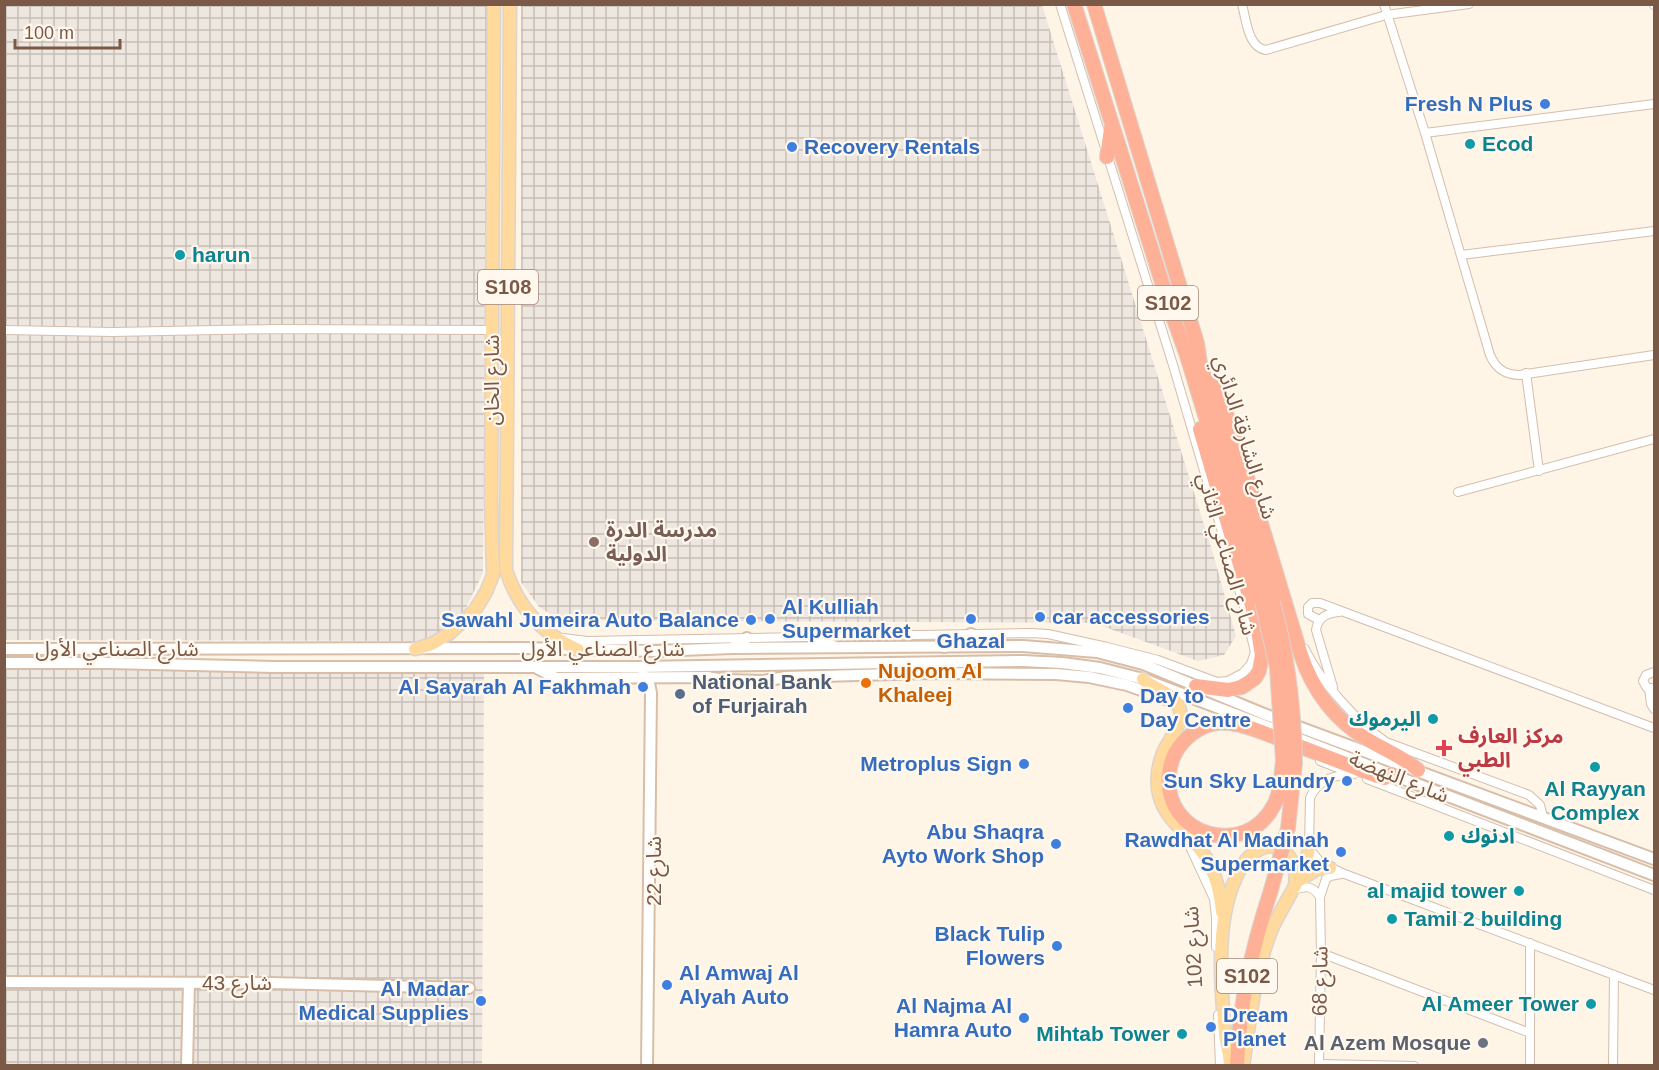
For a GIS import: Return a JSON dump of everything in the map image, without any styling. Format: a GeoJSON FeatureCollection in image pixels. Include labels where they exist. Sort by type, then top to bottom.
{"type":"FeatureCollection","features":[{"type":"Feature","properties":{"kind":"highway","name":"شارع الشارقة الدائري"},"geometry":{"type":"LineString","coordinates":[[1074,4],[1171,311],[1268,603]]}},
{"type":"Feature","properties":{"kind":"highway","name":"شارع الشارقة الدائري"},"geometry":{"type":"LineString","coordinates":[[1094,4],[1197,343],[1200,363],[1268,603],[1289,762],[1285,783],[1284,827],[1274,852],[1267,888]]}},
{"type":"Feature","properties":{"kind":"highway"},"geometry":{"type":"LineString","coordinates":[[1107,157],[1112,124]]}},
{"type":"Feature","properties":{"kind":"highway"},"geometry":{"type":"LineString","coordinates":[[1171,311],[1173,338],[1256,619],[1262,655],[1259,671],[1249,683],[1242,687],[1228,690],[1196,686]]}},
{"type":"Feature","properties":{"kind":"highway"},"geometry":{"type":"LineString","coordinates":[[1197,343],[1207,361],[1237,444],[1305,668],[1331,709],[1358,734],[1399,756],[1418,770]]}},
{"type":"Feature","properties":{"kind":"highway"},"geometry":{"type":"LineString","coordinates":[[1289,762],[1274,807],[1262,821],[1248,831],[1233,836],[1206,833],[1185,820],[1172,802],[1168,780],[1174,754],[1189,735],[1200,728],[1218,723],[1235,724],[1381,778],[1392,774]]}},
{"type":"Feature","properties":{"kind":"highway","name":"شارع 102"},"geometry":{"type":"LineString","coordinates":[[1230,1059],[1239,970],[1251,921],[1267,888]]}},
{"type":"Feature","properties":{"kind":"highway","name":"S102"},"geometry":{"type":"LineString","coordinates":[[1237,1065],[1240,1016],[1246,980],[1267,888]]}},
{"type":"Feature","properties":{"kind":"main road","name":"شارع الخان"},"geometry":{"type":"LineString","coordinates":[[415,649],[438,641],[462,623],[479,604],[493,575],[494,4]]}},
{"type":"Feature","properties":{"kind":"main road","name":"شارع الخان"},"geometry":{"type":"LineString","coordinates":[[510,4],[506,570],[511,585],[523,606],[553,637]]}},
{"type":"Feature","properties":{"kind":"main road"},"geometry":{"type":"LineString","coordinates":[[941,648],[971,634]]}},
{"type":"Feature","properties":{"kind":"main road"},"geometry":{"type":"LineString","coordinates":[[553,637],[578,650]]}},
{"type":"Feature","properties":{"kind":"main road"},"geometry":{"type":"LineString","coordinates":[[815,637],[838,648]]}},
{"type":"Feature","properties":{"kind":"main road"},"geometry":{"type":"LineString","coordinates":[[732,648],[747,638]]}},
{"type":"Feature","properties":{"kind":"main road","name":"شارع الصناعي الأول"},"geometry":{"type":"LineString","coordinates":[[4,649],[657,651],[732,648],[1023,646],[1097,652],[1119,657],[1143,664],[1196,686]]}},
{"type":"Feature","properties":{"kind":"main road"},"geometry":{"type":"LineString","coordinates":[[1107,647],[1119,657]]}},
{"type":"Feature","properties":{"kind":"main road"},"geometry":{"type":"LineString","coordinates":[[962,674],[982,662]]}},
{"type":"Feature","properties":{"kind":"main road","name":"شارع الصناعي الأول"},"geometry":{"type":"LineString","coordinates":[[4,663],[273,667],[635,667],[1062,663],[1100,668],[1143,679]]}},
{"type":"Feature","properties":{"kind":"main road"},"geometry":{"type":"LineString","coordinates":[[1062,663],[1073,675]]}},
{"type":"Feature","properties":{"kind":"main road"},"geometry":{"type":"LineString","coordinates":[[537,667],[556,678],[707,677],[763,681],[786,677],[1073,675],[1127,685],[1177,704]]}},
{"type":"Feature","properties":{"kind":"main road"},"geometry":{"type":"LineString","coordinates":[[635,667],[645,678]]}},
{"type":"Feature","properties":{"kind":"main road","name":"شارع 22"},"geometry":{"type":"LineString","coordinates":[[654,1065],[654,697],[661,677]]}},
{"type":"Feature","properties":{"kind":"main road","name":"شارع 22"},"geometry":{"type":"LineString","coordinates":[[645,678],[651,693],[647,1065]]}},
{"type":"Feature","properties":{"kind":"main road"},"geometry":{"type":"LineString","coordinates":[[1143,679],[1150,686],[1169,696],[1177,704],[1179,711],[1180,722],[1162,755],[1158,780],[1159,792],[1166,812],[1205,856],[1216,880],[1221,902],[1222,984],[1226,1040],[1230,1059]]}},
{"type":"Feature","properties":{"kind":"main road","name":"شارع النهضة"},"geometry":{"type":"LineString","coordinates":[[1143,679],[1654,875]]}},
{"type":"Feature","properties":{"kind":"main road","name":"شارع النهضة"},"geometry":{"type":"LineString","coordinates":[[1196,686],[1264,714],[1654,859]]}},
{"type":"Feature","properties":{"kind":"main road"},"geometry":{"type":"LineString","coordinates":[[1223,928],[1228,897],[1235,879],[1244,863],[1258,851],[1275,847],[1286,852],[1294,862],[1296,869],[1293,888]]}},
{"type":"Feature","properties":{"kind":"main road"},"geometry":{"type":"LineString","coordinates":[[1244,1065],[1260,964],[1272,930],[1303,869],[1309,848]]}},
{"type":"Feature","properties":{"kind":"main road"},"geometry":{"type":"LineString","coordinates":[[1293,888],[1312,871],[1330,868]]}},
{"type":"Feature","properties":{"kind":"main road","name":"شارع 43"},"geometry":{"type":"LineString","coordinates":[[4,982],[469,988]]}},
{"type":"Feature","properties":{"kind":"main road"},"geometry":{"type":"LineString","coordinates":[[188,1065],[189,983]]}},
{"type":"Feature","properties":{"kind":"street","name":"شارع الصناعي الثاني"},"geometry":{"type":"LineString","coordinates":[[553,637],[587,641],[1048,634],[1158,660],[1223,682],[1233,680],[1251,664],[1255,652],[1245,610],[1173,365],[1060,4]]}},
{"type":"Feature","properties":{"kind":"street"},"geometry":{"type":"LineString","coordinates":[[1242,4],[1251,37],[1271,48],[1386,15],[1469,4]]}},
{"type":"Feature","properties":{"kind":"street"},"geometry":{"type":"LineString","coordinates":[[1384,4],[1490,349],[1497,360],[1507,368],[1526,373],[1654,355]]}},
{"type":"Feature","properties":{"kind":"street"},"geometry":{"type":"LineString","coordinates":[[1425,134],[1654,104]]}},
{"type":"Feature","properties":{"kind":"street"},"geometry":{"type":"LineString","coordinates":[[1461,255],[1654,231]]}},
{"type":"Feature","properties":{"kind":"street"},"geometry":{"type":"LineString","coordinates":[[4,330],[113,332],[276,329],[492,330]]}},
{"type":"Feature","properties":{"kind":"street"},"geometry":{"type":"LineString","coordinates":[[1526,373],[1539,471]]}},
{"type":"Feature","properties":{"kind":"street"},"geometry":{"type":"LineString","coordinates":[[1458,492],[1654,439]]}},
{"type":"Feature","properties":{"kind":"street"},"geometry":{"type":"LineString","coordinates":[[1319,620],[1308,614],[1308,607],[1312,603],[1320,603],[1654,728]]}},
{"type":"Feature","properties":{"kind":"street"},"geometry":{"type":"LineString","coordinates":[[1287,610],[1296,622],[1311,661],[1368,729],[1386,742],[1529,795],[1540,806],[1543,817]]}},
{"type":"Feature","properties":{"kind":"street"},"geometry":{"type":"LineString","coordinates":[[1335,692],[1317,635],[1319,620],[1328,614],[1344,612]]}},
{"type":"Feature","properties":{"kind":"street"},"geometry":{"type":"LineString","coordinates":[[1652,688],[1645,686],[1644,679],[1648,673],[1654,672]]}},
{"type":"Feature","properties":{"kind":"street"},"geometry":{"type":"LineString","coordinates":[[1652,688],[1654,704]]}},
{"type":"Feature","properties":{"kind":"street"},"geometry":{"type":"LineString","coordinates":[[1652,688],[1650,702],[1654,709]]}},
{"type":"Feature","properties":{"kind":"street"},"geometry":{"type":"LineString","coordinates":[[1303,748],[1311,758],[1654,890]]}},
{"type":"Feature","properties":{"kind":"street"},"geometry":{"type":"LineString","coordinates":[[1354,774],[1334,776],[1319,784],[1313,791],[1309,802],[1309,848],[1316,858],[1342,873],[1654,990]]}},
{"type":"Feature","properties":{"kind":"street","name":"شارع 102"},"geometry":{"type":"LineString","coordinates":[[1183,832],[1210,890],[1215,907],[1220,1065]]}},
{"type":"Feature","properties":{"kind":"street"},"geometry":{"type":"LineString","coordinates":[[1320,897],[1326,879],[1342,873]]}},
{"type":"Feature","properties":{"kind":"street"},"geometry":{"type":"LineString","coordinates":[[1293,888],[1310,886],[1320,897]]}},
{"type":"Feature","properties":{"kind":"street","name":"شارع 68"},"geometry":{"type":"LineString","coordinates":[[1319,1065],[1320,897]]}},
{"type":"Feature","properties":{"kind":"street"},"geometry":{"type":"LineString","coordinates":[[1530,943],[1530,1065]]}},
{"type":"Feature","properties":{"kind":"street"},"geometry":{"type":"LineString","coordinates":[[1321,953],[1530,1033]]}},
{"type":"Feature","properties":{"kind":"street"},"geometry":{"type":"LineString","coordinates":[[1613,1065],[1614,975]]}},
{"type":"Feature","properties":{"kind":"street"},"geometry":{"type":"LineString","coordinates":[[1319,1065],[1414,1065]]}},
{"type":"Feature","properties":{"kind":"shaded area"},"geometry":{"type":"Polygon","coordinates":[[[5,5],[488,5],[483,573],[465,610],[433,637],[416,641],[5,640],[5,5]]]}},
{"type":"Feature","properties":{"kind":"shaded area"},"geometry":{"type":"Polygon","coordinates":[[[521,5],[1042,5],[1214,557],[1236,636],[1224,655],[1198,661],[1094,623],[560,620],[539,607],[521,582],[521,5]]]}},
{"type":"Feature","properties":{"kind":"shaded area"},"geometry":{"type":"Polygon","coordinates":[[[484,666],[482,1065],[5,1065],[4,667],[484,666]]]}},
{"type":"Feature","properties":{"kind":"place","name":"Fresh N Plus"},"geometry":{"type":"Point","coordinates":[1545,104]}},
{"type":"Feature","properties":{"kind":"place","name":"Ecod"},"geometry":{"type":"Point","coordinates":[1470,144]}},
{"type":"Feature","properties":{"kind":"place","name":"Recovery Rentals"},"geometry":{"type":"Point","coordinates":[792,147]}},
{"type":"Feature","properties":{"kind":"place","name":"harun"},"geometry":{"type":"Point","coordinates":[180,255]}},
{"type":"Feature","properties":{"kind":"place","name":"مدرسة الدرة الدولية"},"geometry":{"type":"Point","coordinates":[594,542]}},
{"type":"Feature","properties":{"kind":"place","name":"car accessories"},"geometry":{"type":"Point","coordinates":[1040,617]}},
{"type":"Feature","properties":{"kind":"place","name":"Al Kulliah Supermarket"},"geometry":{"type":"Point","coordinates":[770,619]}},
{"type":"Feature","properties":{"kind":"place","name":"Ghazal"},"geometry":{"type":"Point","coordinates":[971,619]}},
{"type":"Feature","properties":{"kind":"place","name":"Sawahl Jumeira Auto Balance"},"geometry":{"type":"Point","coordinates":[751,620]}},
{"type":"Feature","properties":{"kind":"place","name":"Nujoom Al Khaleej"},"geometry":{"type":"Point","coordinates":[866,683]}},
{"type":"Feature","properties":{"kind":"place","name":"Al Sayarah Al Fakhmah"},"geometry":{"type":"Point","coordinates":[643,687]}},
{"type":"Feature","properties":{"kind":"place","name":"National Bank of Furjairah"},"geometry":{"type":"Point","coordinates":[680,694]}},
{"type":"Feature","properties":{"kind":"place","name":"Day to Day Centre"},"geometry":{"type":"Point","coordinates":[1128,708]}},
{"type":"Feature","properties":{"kind":"place","name":"اليرموك"},"geometry":{"type":"Point","coordinates":[1433,719]}},
{"type":"Feature","properties":{"kind":"place","name":"مركز العارف الطبي"},"geometry":{"type":"Point","coordinates":[1444,748]}},
{"type":"Feature","properties":{"kind":"place","name":"Metroplus Sign"},"geometry":{"type":"Point","coordinates":[1024,764]}},
{"type":"Feature","properties":{"kind":"place","name":"Al Rayyan Complex"},"geometry":{"type":"Point","coordinates":[1595,767]}},
{"type":"Feature","properties":{"kind":"place","name":"Sun Sky Laundry"},"geometry":{"type":"Point","coordinates":[1347,781]}},
{"type":"Feature","properties":{"kind":"place","name":"ادنوك"},"geometry":{"type":"Point","coordinates":[1449,836]}},
{"type":"Feature","properties":{"kind":"place","name":"Abu Shaqra Ayto Work Shop"},"geometry":{"type":"Point","coordinates":[1056,844]}},
{"type":"Feature","properties":{"kind":"place","name":"Rawdhat Al Madinah Supermarket"},"geometry":{"type":"Point","coordinates":[1341,852]}},
{"type":"Feature","properties":{"kind":"place","name":"al majid tower"},"geometry":{"type":"Point","coordinates":[1519,891]}},
{"type":"Feature","properties":{"kind":"place","name":"Tamil 2 building"},"geometry":{"type":"Point","coordinates":[1392,919]}},
{"type":"Feature","properties":{"kind":"place","name":"Black Tulip Flowers"},"geometry":{"type":"Point","coordinates":[1057,946]}},
{"type":"Feature","properties":{"kind":"place","name":"Al Amwaj Al Alyah Auto"},"geometry":{"type":"Point","coordinates":[667,985]}},
{"type":"Feature","properties":{"kind":"place","name":"Al Madar Medical Supplies"},"geometry":{"type":"Point","coordinates":[481,1001]}},
{"type":"Feature","properties":{"kind":"place","name":"Al Ameer Tower"},"geometry":{"type":"Point","coordinates":[1591,1004]}},
{"type":"Feature","properties":{"kind":"place","name":"Al Najma Al Hamra Auto"},"geometry":{"type":"Point","coordinates":[1024,1018]}},
{"type":"Feature","properties":{"kind":"place","name":"Dream Planet"},"geometry":{"type":"Point","coordinates":[1211,1027]}},
{"type":"Feature","properties":{"kind":"place","name":"Mihtab Tower"},"geometry":{"type":"Point","coordinates":[1182,1034]}},
{"type":"Feature","properties":{"kind":"place","name":"Al Azem Mosque"},"geometry":{"type":"Point","coordinates":[1483,1043]}}]}
